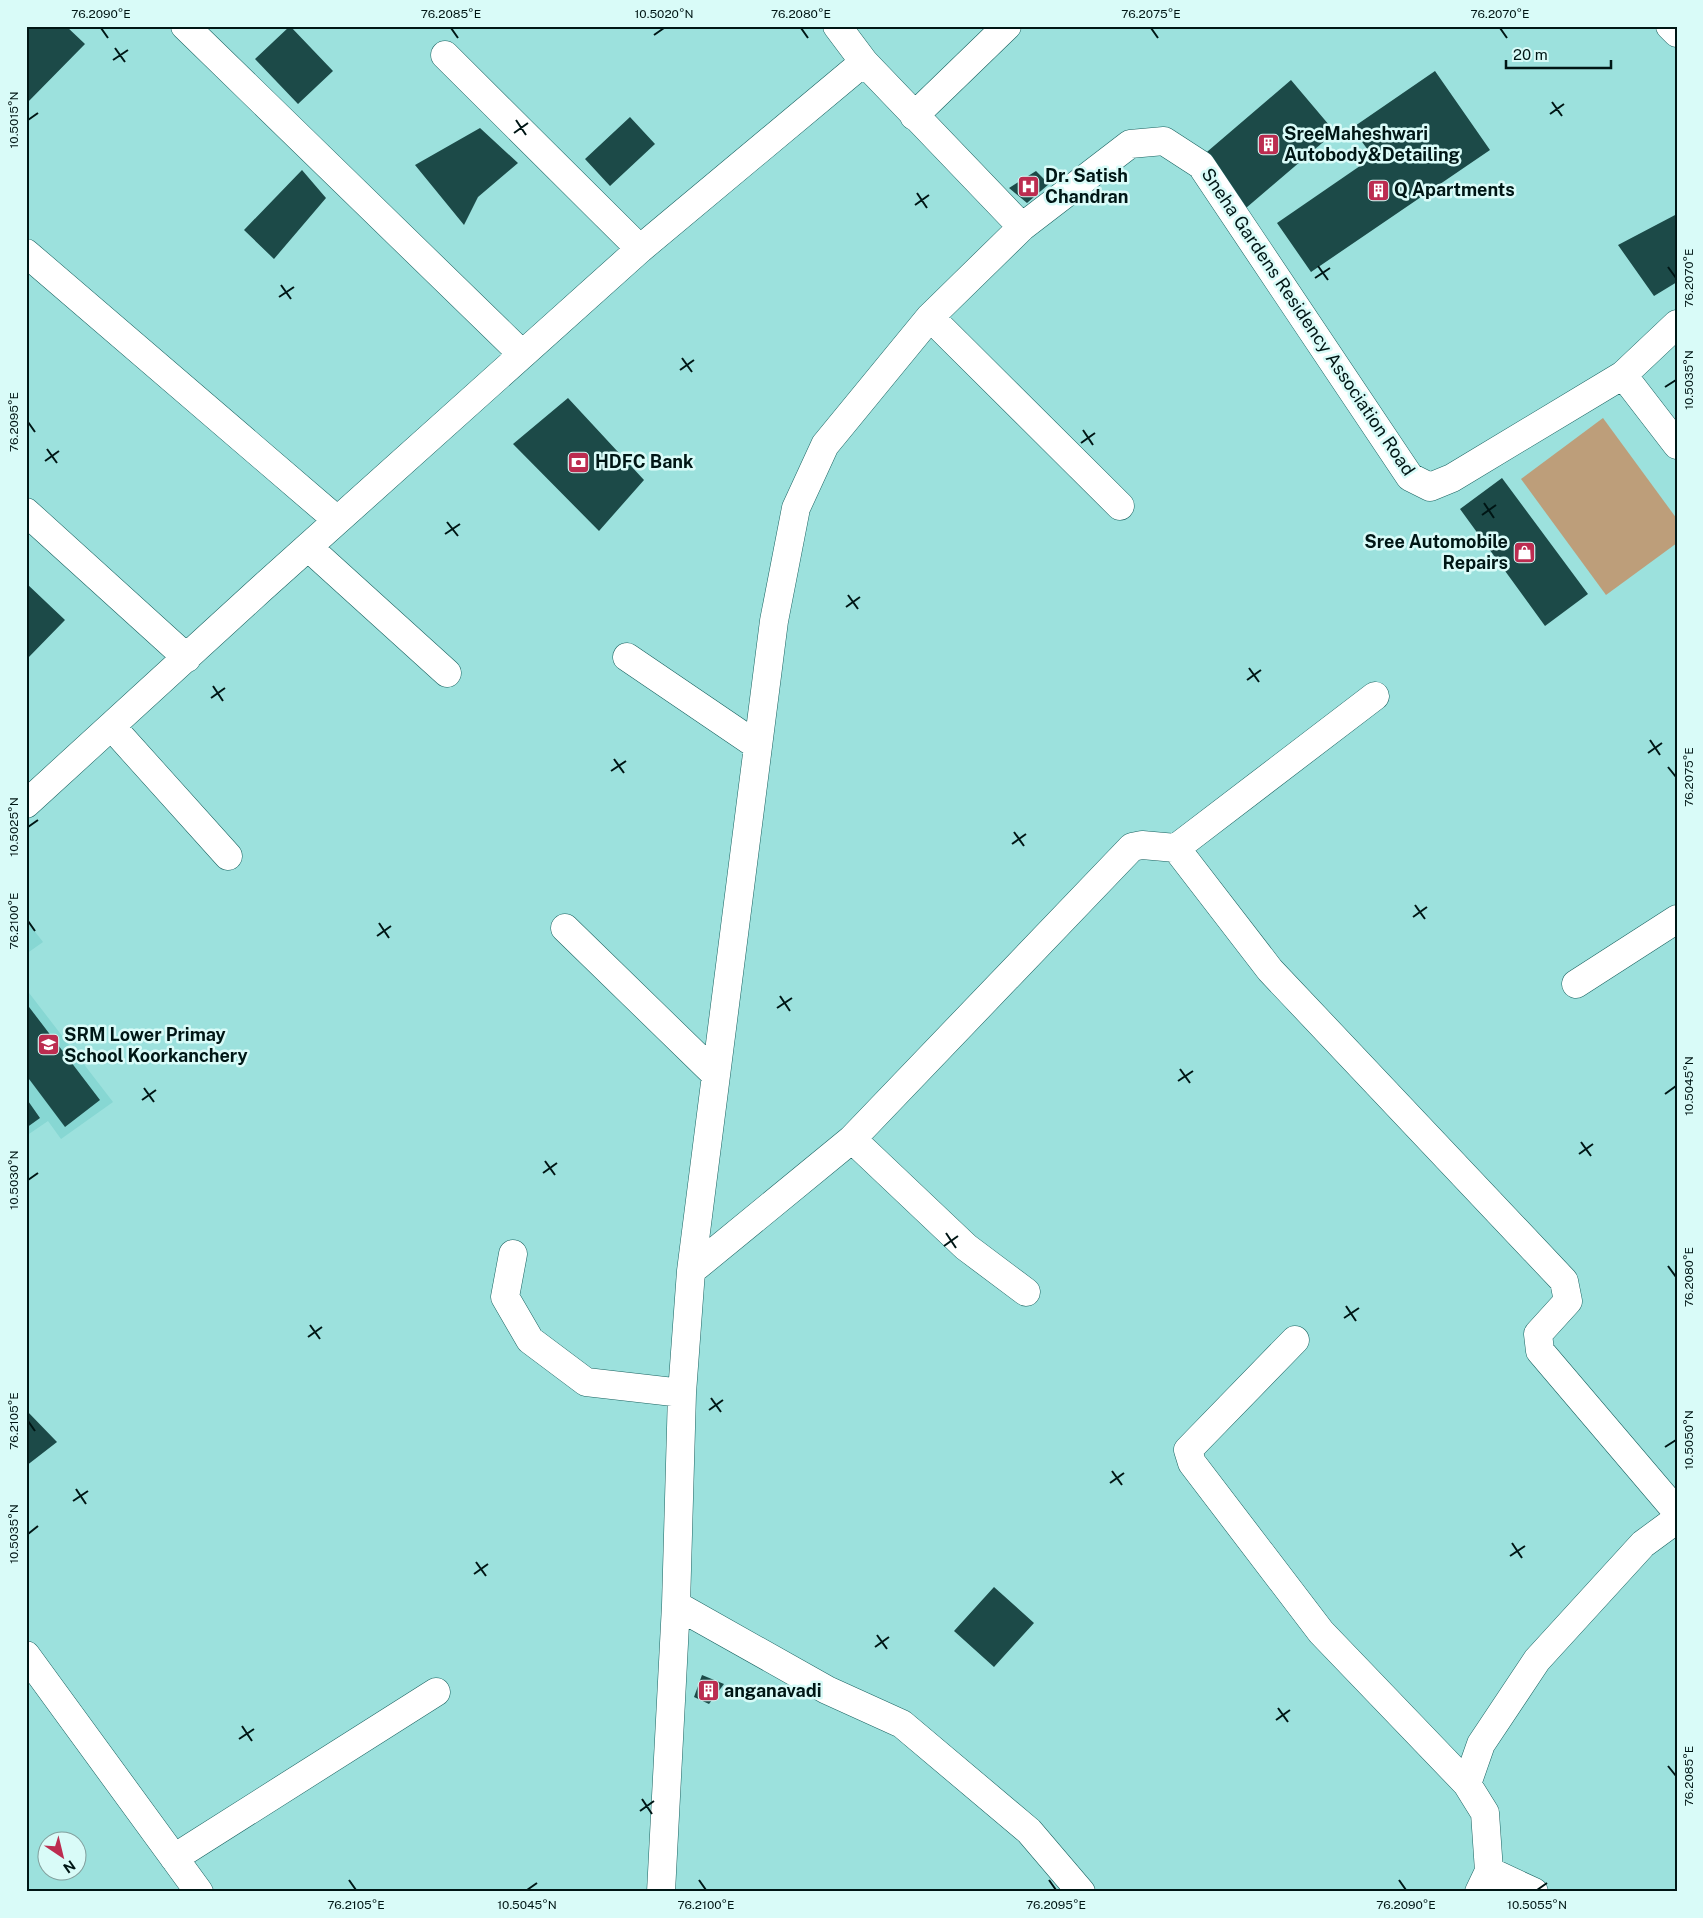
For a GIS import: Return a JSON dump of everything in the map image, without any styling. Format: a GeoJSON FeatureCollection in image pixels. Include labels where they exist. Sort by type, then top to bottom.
{"type":"FeatureCollection","features":[{"type":"Feature","properties":{"kind":"street"},"geometry":{"type":"LineString","coordinates":[[185,26],[522,354]]}},
{"type":"Feature","properties":{"kind":"street"},"geometry":{"type":"LineString","coordinates":[[661,1892],[676,1605],[682,1393],[691,1271],[774,621],[796,508],[826,445],[930,317],[1022,227],[864,62],[837,26]]}},
{"type":"Feature","properties":{"kind":"street"},"geometry":{"type":"LineString","coordinates":[[914,116],[1007,26]]}},
{"type":"Feature","properties":{"kind":"street"},"geometry":{"type":"LineString","coordinates":[[1670,26],[1677,33]]}},
{"type":"Feature","properties":{"kind":"street"},"geometry":{"type":"LineString","coordinates":[[445,55],[640,249]]}},
{"type":"Feature","properties":{"kind":"street"},"geometry":{"type":"LineString","coordinates":[[26,804],[337,520],[640,249],[864,62]]}},
{"type":"Feature","properties":{"kind":"street","name":"Sneha Gardens Residency Association Road"},"geometry":{"type":"LineString","coordinates":[[1022,227],[1130,144],[1164,140],[1201,165],[1410,477],[1430,486],[1452,478],[1623,375],[1677,324]]}},
{"type":"Feature","properties":{"kind":"street"},"geometry":{"type":"LineString","coordinates":[[26,253],[337,520]]}},
{"type":"Feature","properties":{"kind":"street"},"geometry":{"type":"LineString","coordinates":[[930,317],[1120,506]]}},
{"type":"Feature","properties":{"kind":"street"},"geometry":{"type":"LineString","coordinates":[[1623,375],[1677,445]]}},
{"type":"Feature","properties":{"kind":"street"},"geometry":{"type":"LineString","coordinates":[[26,512],[188,658]]}},
{"type":"Feature","properties":{"kind":"street"},"geometry":{"type":"LineString","coordinates":[[308,547],[447,674]]}},
{"type":"Feature","properties":{"kind":"street"},"geometry":{"type":"LineString","coordinates":[[626,657],[758,746]]}},
{"type":"Feature","properties":{"kind":"street"},"geometry":{"type":"LineString","coordinates":[[691,1271],[852,1139],[1132,848],[1142,845],[1176,848],[1376,696]]}},
{"type":"Feature","properties":{"kind":"street"},"geometry":{"type":"LineString","coordinates":[[112,727],[228,856]]}},
{"type":"Feature","properties":{"kind":"street"},"geometry":{"type":"LineString","coordinates":[[1176,848],[1270,970],[1564,1281],[1568,1301],[1538,1334],[1540,1351],[1677,1512]]}},
{"type":"Feature","properties":{"kind":"street"},"geometry":{"type":"LineString","coordinates":[[1576,984],[1677,920]]}},
{"type":"Feature","properties":{"kind":"street"},"geometry":{"type":"LineString","coordinates":[[565,928],[716,1075]]}},
{"type":"Feature","properties":{"kind":"street"},"geometry":{"type":"LineString","coordinates":[[852,1139],[966,1248],[1026,1292]]}},
{"type":"Feature","properties":{"kind":"street"},"geometry":{"type":"LineString","coordinates":[[513,1254],[506,1297],[530,1340],[586,1382],[682,1393]]}},
{"type":"Feature","properties":{"kind":"street"},"geometry":{"type":"LineString","coordinates":[[1295,1340],[1188,1450],[1192,1463],[1321,1632],[1467,1784],[1484,1813],[1484,1881],[1534,1892]]}},
{"type":"Feature","properties":{"kind":"street"},"geometry":{"type":"LineString","coordinates":[[1467,1784],[1481,1744],[1537,1660],[1643,1544],[1677,1519]]}},
{"type":"Feature","properties":{"kind":"street"},"geometry":{"type":"LineString","coordinates":[[676,1605],[827,1690],[902,1724],[1029,1830],[1081,1892]]}},
{"type":"Feature","properties":{"kind":"street"},"geometry":{"type":"LineString","coordinates":[[26,1656],[199,1892]]}},
{"type":"Feature","properties":{"kind":"street"},"geometry":{"type":"LineString","coordinates":[[174,1858],[436,1692]]}},
{"type":"Feature","properties":{"kind":"shaded area"},"geometry":{"type":"Polygon","coordinates":[[[1603,418],[1677,519],[1677,543],[1606,595],[1521,479],[1603,418]]]}},
{"type":"Feature","properties":{"kind":"shaded area"},"geometry":{"type":"Polygon","coordinates":[[[26,920],[43,942],[26,954],[26,920]]]}},
{"type":"Feature","properties":{"kind":"shaded area","name":"SRM Lower Primay School Koorkanchery"},"geometry":{"type":"Polygon","coordinates":[[[26,989],[113,1102],[61,1139],[48,1121],[26,1136],[26,989]]]}},
{"type":"Feature","properties":{"kind":"building"},"geometry":{"type":"Polygon","coordinates":[[[26,26],[66,26],[85,44],[26,104],[26,26]]]}},
{"type":"Feature","properties":{"kind":"building"},"geometry":{"type":"Polygon","coordinates":[[[290,26],[333,71],[298,104],[255,59],[290,26]]]}},
{"type":"Feature","properties":{"kind":"building","name":"Q Apartments"},"geometry":{"type":"Polygon","coordinates":[[[1435,71],[1490,150],[1311,272],[1277,223],[1373,157],[1352,128],[1435,71]]]}},
{"type":"Feature","properties":{"kind":"building","name":"SreeMaheshwari Autobody&Detailing"},"geometry":{"type":"Polygon","coordinates":[[[1291,80],[1335,132],[1246,208],[1201,157],[1291,80]]]}},
{"type":"Feature","properties":{"kind":"building"},"geometry":{"type":"Polygon","coordinates":[[[630,117],[655,144],[610,186],[585,159],[630,117]]]}},
{"type":"Feature","properties":{"kind":"building"},"geometry":{"type":"Polygon","coordinates":[[[480,128],[518,163],[478,197],[464,225],[415,165],[480,128]]]}},
{"type":"Feature","properties":{"kind":"building"},"geometry":{"type":"Polygon","coordinates":[[[302,170],[326,198],[274,259],[244,230],[302,170]]]}},
{"type":"Feature","properties":{"kind":"building","name":"Dr. Satish Chandran"},"geometry":{"type":"Polygon","coordinates":[[[1036,171],[1049,184],[1027,203],[1009,188],[1036,171]]]}},
{"type":"Feature","properties":{"kind":"building"},"geometry":{"type":"Polygon","coordinates":[[[1677,214],[1677,282],[1654,296],[1618,245],[1677,214]]]}},
{"type":"Feature","properties":{"kind":"building","name":"HDFC Bank"},"geometry":{"type":"Polygon","coordinates":[[[568,398],[644,480],[599,531],[513,444],[568,398]]]}},
{"type":"Feature","properties":{"kind":"building","name":"Sree Automobile Repairs"},"geometry":{"type":"Polygon","coordinates":[[[1502,478],[1588,594],[1545,626],[1460,509],[1502,478]]]}},
{"type":"Feature","properties":{"kind":"building"},"geometry":{"type":"Polygon","coordinates":[[[26,583],[65,620],[27,659],[26,658],[26,583]]]}},
{"type":"Feature","properties":{"kind":"building","name":"SRM Lower Primay School Koorkanchery"},"geometry":{"type":"Polygon","coordinates":[[[26,1003],[100,1100],[65,1127],[26,1075],[26,1003]]]}},
{"type":"Feature","properties":{"kind":"building"},"geometry":{"type":"Polygon","coordinates":[[[26,1098],[40,1118],[26,1128],[26,1098]]]}},
{"type":"Feature","properties":{"kind":"building"},"geometry":{"type":"Polygon","coordinates":[[[26,1410],[57,1442],[26,1466],[26,1410]]]}},
{"type":"Feature","properties":{"kind":"building"},"geometry":{"type":"Polygon","coordinates":[[[994,1587],[1034,1623],[994,1667],[954,1631],[994,1587]]]}},
{"type":"Feature","properties":{"kind":"building","name":"anganavadi"},"geometry":{"type":"Polygon","coordinates":[[[702,1675],[724,1684],[709,1704],[694,1697],[702,1675]]]}},
{"type":"Feature","properties":{"kind":"place","name":"SreeMaheshwari Autobody&Detailing"},"geometry":{"type":"Point","coordinates":[1268,144]}},
{"type":"Feature","properties":{"kind":"place","name":"Dr. Satish Chandran"},"geometry":{"type":"Point","coordinates":[1029,186]}},
{"type":"Feature","properties":{"kind":"place","name":"Q Apartments"},"geometry":{"type":"Point","coordinates":[1378,190]}},
{"type":"Feature","properties":{"kind":"place","name":"HDFC Bank"},"geometry":{"type":"Point","coordinates":[579,462]}},
{"type":"Feature","properties":{"kind":"place","name":"Sree Automobile Repairs"},"geometry":{"type":"Point","coordinates":[1524,552]}},
{"type":"Feature","properties":{"kind":"place","name":"SRM Lower Primay School Koorkanchery"},"geometry":{"type":"Point","coordinates":[48,1045]}},
{"type":"Feature","properties":{"kind":"place","name":"anganavadi"},"geometry":{"type":"Point","coordinates":[708,1691]}}]}
